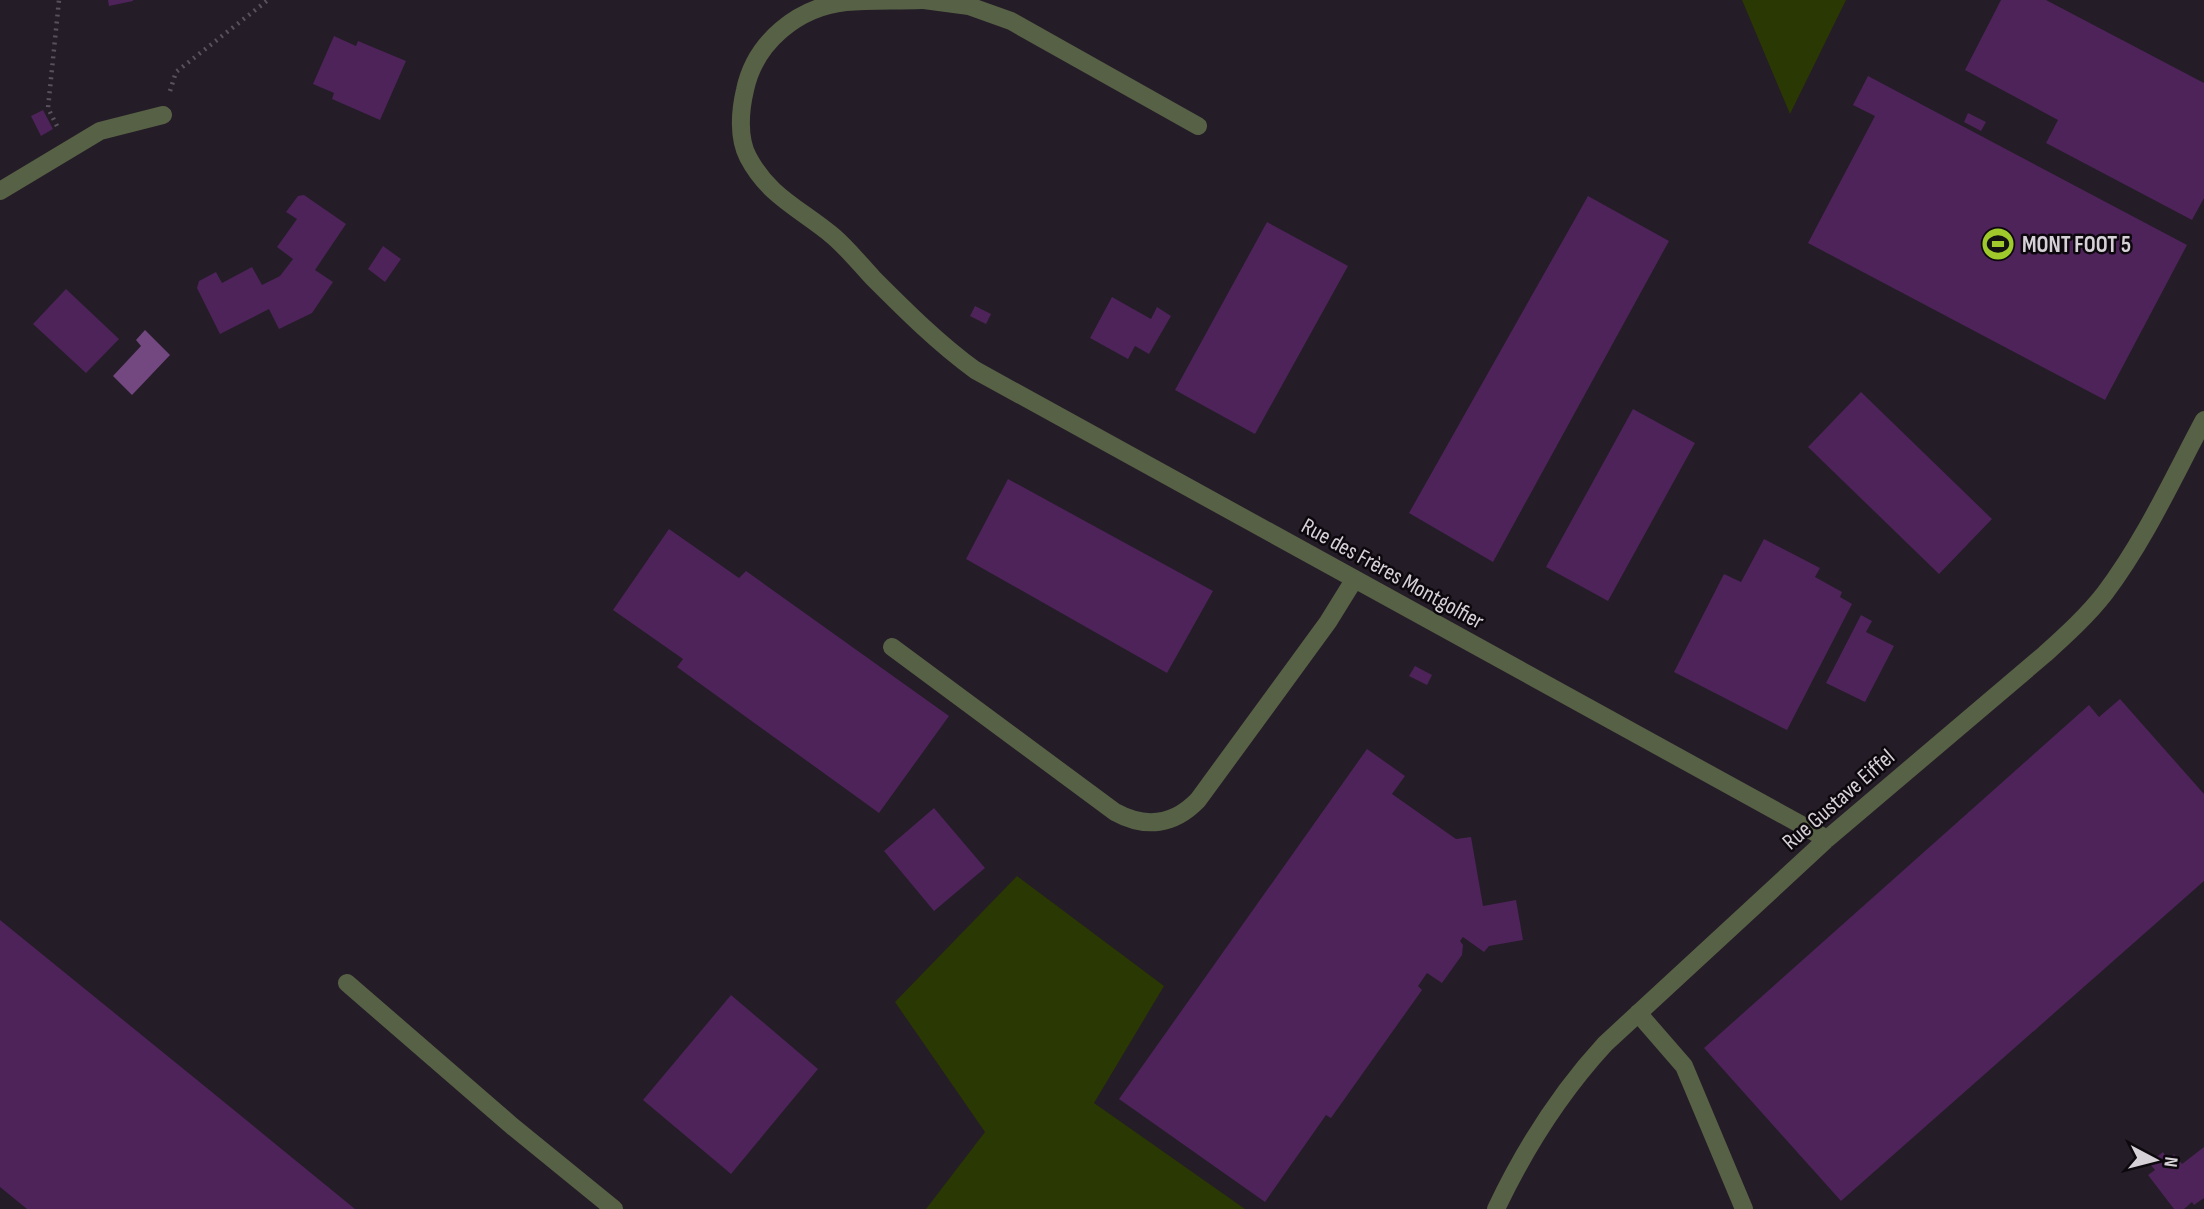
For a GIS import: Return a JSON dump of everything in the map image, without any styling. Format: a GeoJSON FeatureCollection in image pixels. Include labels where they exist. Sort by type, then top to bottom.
{"type":"FeatureCollection","features":[{"type":"Feature","properties":{"kind":"street","name":"Rue des Frères Montgolfier"},"geometry":{"type":"LineString","coordinates":[[1198,126],[1011,21],[970,6],[922,0],[846,2],[825,6],[785,26],[768,42],[756,61],[741,105],[741,130],[747,155],[766,186],[833,236],[939,343],[975,370],[1827,839]]}},
{"type":"Feature","properties":{"kind":"street"},"geometry":{"type":"LineString","coordinates":[[0,191],[100,131],[163,115]]}},
{"type":"Feature","properties":{"kind":"street","name":"Rue Gustave Eiffel"},"geometry":{"type":"LineString","coordinates":[[1496,1209],[1518,1163],[1546,1117],[1579,1073],[1638,1013],[1827,839],[2045,654],[2095,604],[2127,561],[2204,420]]}},
{"type":"Feature","properties":{"kind":"street"},"geometry":{"type":"LineString","coordinates":[[892,647],[1115,812],[1143,823],[1158,823],[1187,811],[1198,800],[1328,622],[1354,580]]}},
{"type":"Feature","properties":{"kind":"street"},"geometry":{"type":"LineString","coordinates":[[347,983],[606,1207]]}},
{"type":"Feature","properties":{"kind":"street"},"geometry":{"type":"LineString","coordinates":[[1638,1013],[1684,1066],[1744,1209]]}},
{"type":"Feature","properties":{"kind":"path"},"geometry":{"type":"LineString","coordinates":[[59,0],[48,108],[69,149]]}},
{"type":"Feature","properties":{"kind":"path"},"geometry":{"type":"LineString","coordinates":[[163,115],[176,72],[268,0]]}},
{"type":"Feature","properties":{"kind":"green space"},"geometry":{"type":"Polygon","coordinates":[[[1742,0],[1846,0],[1790,114],[1742,0]]]}},
{"type":"Feature","properties":{"kind":"green space"},"geometry":{"type":"Polygon","coordinates":[[[1017,876],[1164,986],[1094,1103],[1245,1209],[926,1209],[985,1132],[895,1002],[1017,876]]]}},
{"type":"Feature","properties":{"kind":"shaded area"},"geometry":{"type":"Polygon","coordinates":[[[145,330],[170,355],[132,395],[113,376],[141,346],[136,340],[145,330]]]}},
{"type":"Feature","properties":{"kind":"building"},"geometry":{"type":"Polygon","coordinates":[[[108,0],[133,0],[133,1],[109,6],[108,0]]]}},
{"type":"Feature","properties":{"kind":"building"},"geometry":{"type":"Polygon","coordinates":[[[2001,0],[2046,0],[2204,83],[2204,198],[2192,220],[2046,143],[2058,120],[1965,70],[2001,0]]]}},
{"type":"Feature","properties":{"kind":"building"},"geometry":{"type":"Polygon","coordinates":[[[334,36],[356,46],[358,41],[406,61],[380,120],[332,99],[334,93],[313,84],[334,36]]]}},
{"type":"Feature","properties":{"kind":"building","name":"MONT FOOT 5"},"geometry":{"type":"Polygon","coordinates":[[[1868,76],[2187,245],[2105,400],[1808,243],[1875,116],[1853,105],[1868,76]]]}},
{"type":"Feature","properties":{"kind":"building"},"geometry":{"type":"Polygon","coordinates":[[[43,110],[53,129],[41,136],[31,116],[43,110]]]}},
{"type":"Feature","properties":{"kind":"building"},"geometry":{"type":"Polygon","coordinates":[[[1968,113],[1986,122],[1981,131],[1964,122],[1968,113]]]}},
{"type":"Feature","properties":{"kind":"building"},"geometry":{"type":"Polygon","coordinates":[[[304,195],[346,224],[315,270],[333,282],[312,313],[279,329],[269,309],[220,334],[197,288],[199,281],[216,272],[222,283],[252,267],[262,285],[280,276],[293,259],[277,247],[297,219],[286,212],[298,196],[304,195]]]}},
{"type":"Feature","properties":{"kind":"building"},"geometry":{"type":"Polygon","coordinates":[[[1588,196],[1669,241],[1493,562],[1409,513],[1588,196]]]}},
{"type":"Feature","properties":{"kind":"building"},"geometry":{"type":"Polygon","coordinates":[[[1267,222],[1348,266],[1255,434],[1175,390],[1267,222]]]}},
{"type":"Feature","properties":{"kind":"building"},"geometry":{"type":"Polygon","coordinates":[[[383,246],[401,259],[385,282],[368,269],[383,246]]]}},
{"type":"Feature","properties":{"kind":"building"},"geometry":{"type":"Polygon","coordinates":[[[66,289],[119,339],[86,373],[33,324],[66,289]]]}},
{"type":"Feature","properties":{"kind":"building"},"geometry":{"type":"Polygon","coordinates":[[[1112,297],[1151,319],[1157,307],[1171,316],[1149,354],[1135,346],[1128,359],[1090,338],[1112,297]]]}},
{"type":"Feature","properties":{"kind":"building"},"geometry":{"type":"Polygon","coordinates":[[[975,306],[991,314],[986,324],[970,316],[975,306]]]}},
{"type":"Feature","properties":{"kind":"building"},"geometry":{"type":"Polygon","coordinates":[[[1861,392],[1992,519],[1939,574],[1808,447],[1861,392]]]}},
{"type":"Feature","properties":{"kind":"building"},"geometry":{"type":"Polygon","coordinates":[[[1633,409],[1695,443],[1608,601],[1546,567],[1633,409]]]}},
{"type":"Feature","properties":{"kind":"building"},"geometry":{"type":"Polygon","coordinates":[[[1008,479],[1213,591],[1167,673],[966,559],[1008,479]]]}},
{"type":"Feature","properties":{"kind":"building"},"geometry":{"type":"Polygon","coordinates":[[[669,529],[739,578],[746,571],[949,716],[879,813],[677,667],[683,659],[613,610],[669,529]]]}},
{"type":"Feature","properties":{"kind":"building"},"geometry":{"type":"Polygon","coordinates":[[[1764,539],[1820,568],[1815,577],[1842,592],[1840,597],[1852,604],[1787,730],[1674,672],[1724,574],[1741,582],[1764,539]]]}},
{"type":"Feature","properties":{"kind":"building"},"geometry":{"type":"Polygon","coordinates":[[[1861,615],[1872,621],[1866,632],[1894,646],[1865,702],[1826,683],[1861,615]]]}},
{"type":"Feature","properties":{"kind":"building"},"geometry":{"type":"Polygon","coordinates":[[[1415,666],[1432,675],[1427,685],[1409,676],[1415,666]]]}},
{"type":"Feature","properties":{"kind":"building"},"geometry":{"type":"Polygon","coordinates":[[[2120,699],[2204,794],[2204,881],[1841,1201],[1704,1048],[2089,705],[2099,717],[2120,699]]]}},
{"type":"Feature","properties":{"kind":"building"},"geometry":{"type":"Polygon","coordinates":[[[1367,749],[1405,776],[1392,794],[1456,839],[1471,837],[1483,906],[1516,900],[1523,940],[1489,946],[1484,952],[1463,937],[1460,941],[1463,945],[1462,955],[1442,983],[1427,973],[1418,986],[1422,990],[1331,1118],[1326,1115],[1265,1202],[1119,1099],[1367,749]]]}},
{"type":"Feature","properties":{"kind":"building"},"geometry":{"type":"Polygon","coordinates":[[[934,808],[985,868],[934,911],[884,851],[934,808]]]}},
{"type":"Feature","properties":{"kind":"building"},"geometry":{"type":"Polygon","coordinates":[[[0,920],[355,1209],[27,1209],[0,1187],[0,920]]]}},
{"type":"Feature","properties":{"kind":"building"},"geometry":{"type":"Polygon","coordinates":[[[731,995],[818,1069],[731,1174],[643,1100],[731,995]]]}},
{"type":"Feature","properties":{"kind":"building"},"geometry":{"type":"Polygon","coordinates":[[[2204,1147],[2204,1198],[2194,1205],[2192,1202],[2184,1209],[2174,1209],[2148,1175],[2155,1170],[2149,1163],[2163,1152],[2168,1160],[2174,1154],[2182,1164],[2204,1147]]]}},
{"type":"Feature","properties":{"kind":"place","name":"MONT FOOT 5"},"geometry":{"type":"Point","coordinates":[1998,244]}}]}
